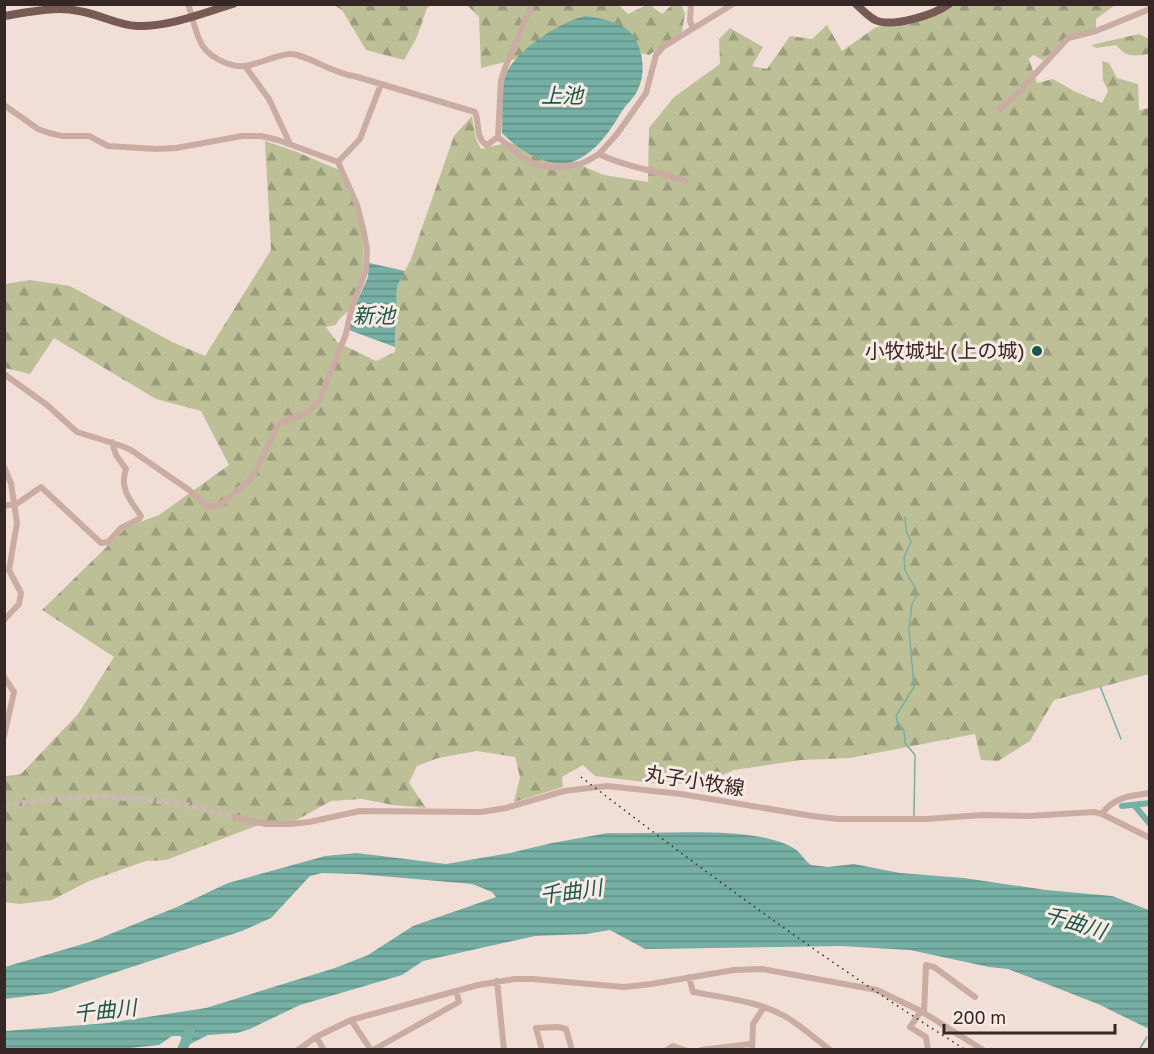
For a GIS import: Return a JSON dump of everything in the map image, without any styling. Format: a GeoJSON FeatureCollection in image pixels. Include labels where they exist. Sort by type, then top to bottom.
{"type":"FeatureCollection","features":[{"type":"Feature","properties":{"kind":"main road"},"geometry":{"type":"LineString","coordinates":[[4,16],[63,9],[80,11],[138,26],[192,16],[233,4]]}},
{"type":"Feature","properties":{"kind":"main road"},"geometry":{"type":"LineString","coordinates":[[856,4],[876,20],[883,22],[924,16],[949,4]]}},
{"type":"Feature","properties":{"kind":"street"},"geometry":{"type":"LineString","coordinates":[[188,4],[204,50],[229,64],[245,66],[289,54],[298,56],[342,75],[354,76],[475,111],[480,140],[483,144],[487,145],[498,137]]}},
{"type":"Feature","properties":{"kind":"street"},"geometry":{"type":"LineString","coordinates":[[498,137],[501,81],[532,4]]}},
{"type":"Feature","properties":{"kind":"street"},"geometry":{"type":"LineString","coordinates":[[691,4],[690,21],[693,28]]}},
{"type":"Feature","properties":{"kind":"street"},"geometry":{"type":"LineString","coordinates":[[498,137],[528,162],[548,168],[580,164],[599,154],[646,93],[656,54],[733,4]]}},
{"type":"Feature","properties":{"kind":"street"},"geometry":{"type":"LineString","coordinates":[[1000,110],[1068,38],[1096,31],[1149,9]]}},
{"type":"Feature","properties":{"kind":"street"},"geometry":{"type":"LineString","coordinates":[[245,66],[269,99],[290,145]]}},
{"type":"Feature","properties":{"kind":"street"},"geometry":{"type":"LineString","coordinates":[[338,162],[360,139],[381,84]]}},
{"type":"Feature","properties":{"kind":"street"},"geometry":{"type":"LineString","coordinates":[[4,105],[49,134],[89,136],[108,146],[176,148],[242,136],[261,136],[338,162],[357,205],[368,258],[366,270],[351,310],[346,334],[318,403],[307,413],[279,423],[252,478],[220,505],[208,507],[172,478],[131,450],[77,432],[56,412],[4,374]]}},
{"type":"Feature","properties":{"kind":"street"},"geometry":{"type":"LineString","coordinates":[[599,154],[628,167],[661,172],[685,181]]}},
{"type":"Feature","properties":{"kind":"street"},"geometry":{"type":"LineString","coordinates":[[4,506],[15,504],[41,487],[101,543],[108,542],[121,528],[141,516],[122,485],[126,469],[112,446],[112,442]]}},
{"type":"Feature","properties":{"kind":"street"},"geometry":{"type":"LineString","coordinates":[[4,466],[11,483],[15,504],[16,530],[9,570],[21,593],[19,604],[4,620]]}},
{"type":"Feature","properties":{"kind":"street"},"geometry":{"type":"LineString","coordinates":[[4,677],[14,692],[4,736]]}},
{"type":"Feature","properties":{"kind":"street","name":"丸子小牧線"},"geometry":{"type":"LineString","coordinates":[[234,817],[266,824],[290,824],[360,811],[481,812],[506,808],[564,791],[607,786],[670,792],[813,816],[846,819],[1029,816],[1087,811],[1102,814],[1149,838]]}},
{"type":"Feature","properties":{"kind":"street"},"geometry":{"type":"LineString","coordinates":[[1102,814],[1113,802],[1149,793]]}},
{"type":"Feature","properties":{"kind":"street"},"geometry":{"type":"LineString","coordinates":[[928,1050],[926,1036],[910,1027],[923,1012],[926,965],[934,967],[975,997]]}},
{"type":"Feature","properties":{"kind":"street"},"geometry":{"type":"LineString","coordinates":[[298,1050],[316,1037],[351,1020],[497,981],[532,979],[624,987],[734,970],[762,969],[877,990],[923,1012],[982,1050]]}},
{"type":"Feature","properties":{"kind":"street"},"geometry":{"type":"LineString","coordinates":[[689,977],[693,992],[745,1001],[764,1007],[787,1018],[830,1050]]}},
{"type":"Feature","properties":{"kind":"street"},"geometry":{"type":"LineString","coordinates":[[497,981],[504,1050]]}},
{"type":"Feature","properties":{"kind":"street"},"geometry":{"type":"LineString","coordinates":[[351,1020],[372,1050],[459,1002],[456,991]]}},
{"type":"Feature","properties":{"kind":"street"},"geometry":{"type":"LineString","coordinates":[[701,1050],[752,1047],[753,1024],[764,1007]]}},
{"type":"Feature","properties":{"kind":"street"},"geometry":{"type":"LineString","coordinates":[[542,1050],[536,1028],[558,1027],[566,1029],[572,1050]]}},
{"type":"Feature","properties":{"kind":"street"},"geometry":{"type":"LineString","coordinates":[[316,1037],[324,1050]]}},
{"type":"Feature","properties":{"kind":"street"},"geometry":{"type":"LineString","coordinates":[[964,1050],[967,1040]]}},
{"type":"Feature","properties":{"kind":"street"},"geometry":{"type":"LineString","coordinates":[[667,1050],[673,1046],[685,1050]]}},
{"type":"Feature","properties":{"kind":"green space"},"geometry":{"type":"Polygon","coordinates":[[[649,4],[662,14],[672,5],[681,4],[685,14],[682,32],[649,55],[641,53],[633,37],[555,30],[516,59],[481,68],[479,17],[467,5],[619,5],[628,14],[649,4]]]}},
{"type":"Feature","properties":{"kind":"green space"},"geometry":{"type":"Polygon","coordinates":[[[334,5],[431,5],[427,8],[417,37],[404,60],[366,50],[342,10],[334,5]]]}},
{"type":"Feature","properties":{"kind":"green space"},"geometry":{"type":"Polygon","coordinates":[[[952,5],[1115,5],[1096,19],[1096,28],[1063,41],[1043,60],[1033,55],[1029,59],[1037,83],[1053,79],[1102,103],[1108,91],[1103,80],[1102,61],[1109,63],[1117,78],[1138,84],[1139,110],[1149,108],[1149,674],[1054,700],[1030,741],[998,761],[981,760],[975,734],[850,758],[801,760],[734,770],[704,783],[660,784],[595,776],[583,765],[562,777],[563,787],[514,802],[520,777],[515,757],[477,751],[438,758],[417,766],[409,783],[426,808],[362,799],[331,801],[295,821],[280,825],[256,826],[166,860],[146,861],[89,881],[52,900],[19,904],[5,902],[4,773],[6,776],[21,774],[78,714],[114,657],[42,610],[127,527],[159,515],[229,465],[201,411],[156,399],[54,338],[30,374],[5,368],[5,284],[30,280],[70,286],[172,342],[205,356],[271,250],[265,141],[339,170],[359,221],[364,255],[358,289],[351,307],[336,325],[326,327],[337,342],[376,361],[395,352],[397,286],[411,259],[454,136],[472,116],[476,139],[481,149],[510,142],[543,160],[573,162],[604,175],[648,182],[649,128],[674,97],[720,64],[719,39],[730,28],[763,47],[752,66],[767,69],[790,36],[812,39],[827,25],[842,51],[876,27],[913,21],[952,5]]]}},
{"type":"Feature","properties":{"kind":"green space"},"geometry":{"type":"Polygon","coordinates":[[[1139,34],[1149,39],[1149,54],[1131,55],[1116,45],[1096,48],[1091,45],[1139,34]]]}},
{"type":"Feature","properties":{"kind":"water","name":"上池"},"geometry":{"type":"Polygon","coordinates":[[[586,16],[613,22],[629,31],[638,45],[643,71],[635,94],[594,148],[572,162],[553,163],[516,146],[502,133],[505,78],[512,63],[530,46],[565,23],[586,16]]]}},
{"type":"Feature","properties":{"kind":"water","name":"新池"},"geometry":{"type":"Polygon","coordinates":[[[369,263],[405,271],[397,286],[395,347],[349,330],[353,311],[368,277],[369,263]]]}},
{"type":"Feature","properties":{"kind":"water","name":"千曲川"},"geometry":{"type":"Polygon","coordinates":[[[705,832],[756,836],[778,841],[795,849],[811,865],[828,867],[854,864],[900,873],[964,878],[1046,890],[1112,896],[1149,910],[1149,1029],[1098,1004],[1008,969],[910,950],[841,946],[645,949],[610,930],[586,934],[535,936],[423,961],[402,975],[300,1005],[250,1029],[237,1033],[208,1035],[188,1045],[180,1036],[172,1036],[159,1045],[120,1049],[5,1049],[5,1031],[108,1023],[206,1008],[335,968],[368,955],[413,926],[496,897],[492,892],[472,884],[322,873],[310,876],[271,918],[242,931],[52,993],[5,999],[5,967],[93,941],[177,907],[228,883],[325,856],[357,853],[446,864],[608,833],[705,832]]]}},
{"type":"Feature","properties":{"kind":"waterway"},"geometry":{"type":"LineString","coordinates":[[905,517],[906,530],[911,542],[904,557],[905,570],[915,588],[916,597],[912,604],[909,629],[914,687],[896,716],[898,724],[904,730],[905,743],[915,755],[914,816]]}},
{"type":"Feature","properties":{"kind":"waterway"},"geometry":{"type":"LineString","coordinates":[[1100,686],[1121,739]]}},
{"type":"Feature","properties":{"kind":"waterway"},"geometry":{"type":"LineString","coordinates":[[1122,806],[1150,803]]}},
{"type":"Feature","properties":{"kind":"waterway"},"geometry":{"type":"LineString","coordinates":[[1134,805],[1150,824]]}},
{"type":"Feature","properties":{"kind":"waterway"},"geometry":{"type":"LineString","coordinates":[[182,1050],[190,1031]]}},
{"type":"Feature","properties":{"kind":"waterway"},"geometry":{"type":"LineString","coordinates":[[1139,1050],[1147,1037]]}},
{"type":"Feature","properties":{"kind":"tunnel"},"geometry":{"type":"LineString","coordinates":[[4,806],[62,799],[119,798],[177,804],[234,817]]}},
{"type":"Feature","properties":{"kind":"railway"},"geometry":{"type":"LineString","coordinates":[[581,777],[770,918],[966,1050]]}},
{"type":"Feature","properties":{"kind":"place","name":"小牧城址 (上の城)"},"geometry":{"type":"Point","coordinates":[1037,351]}}]}
